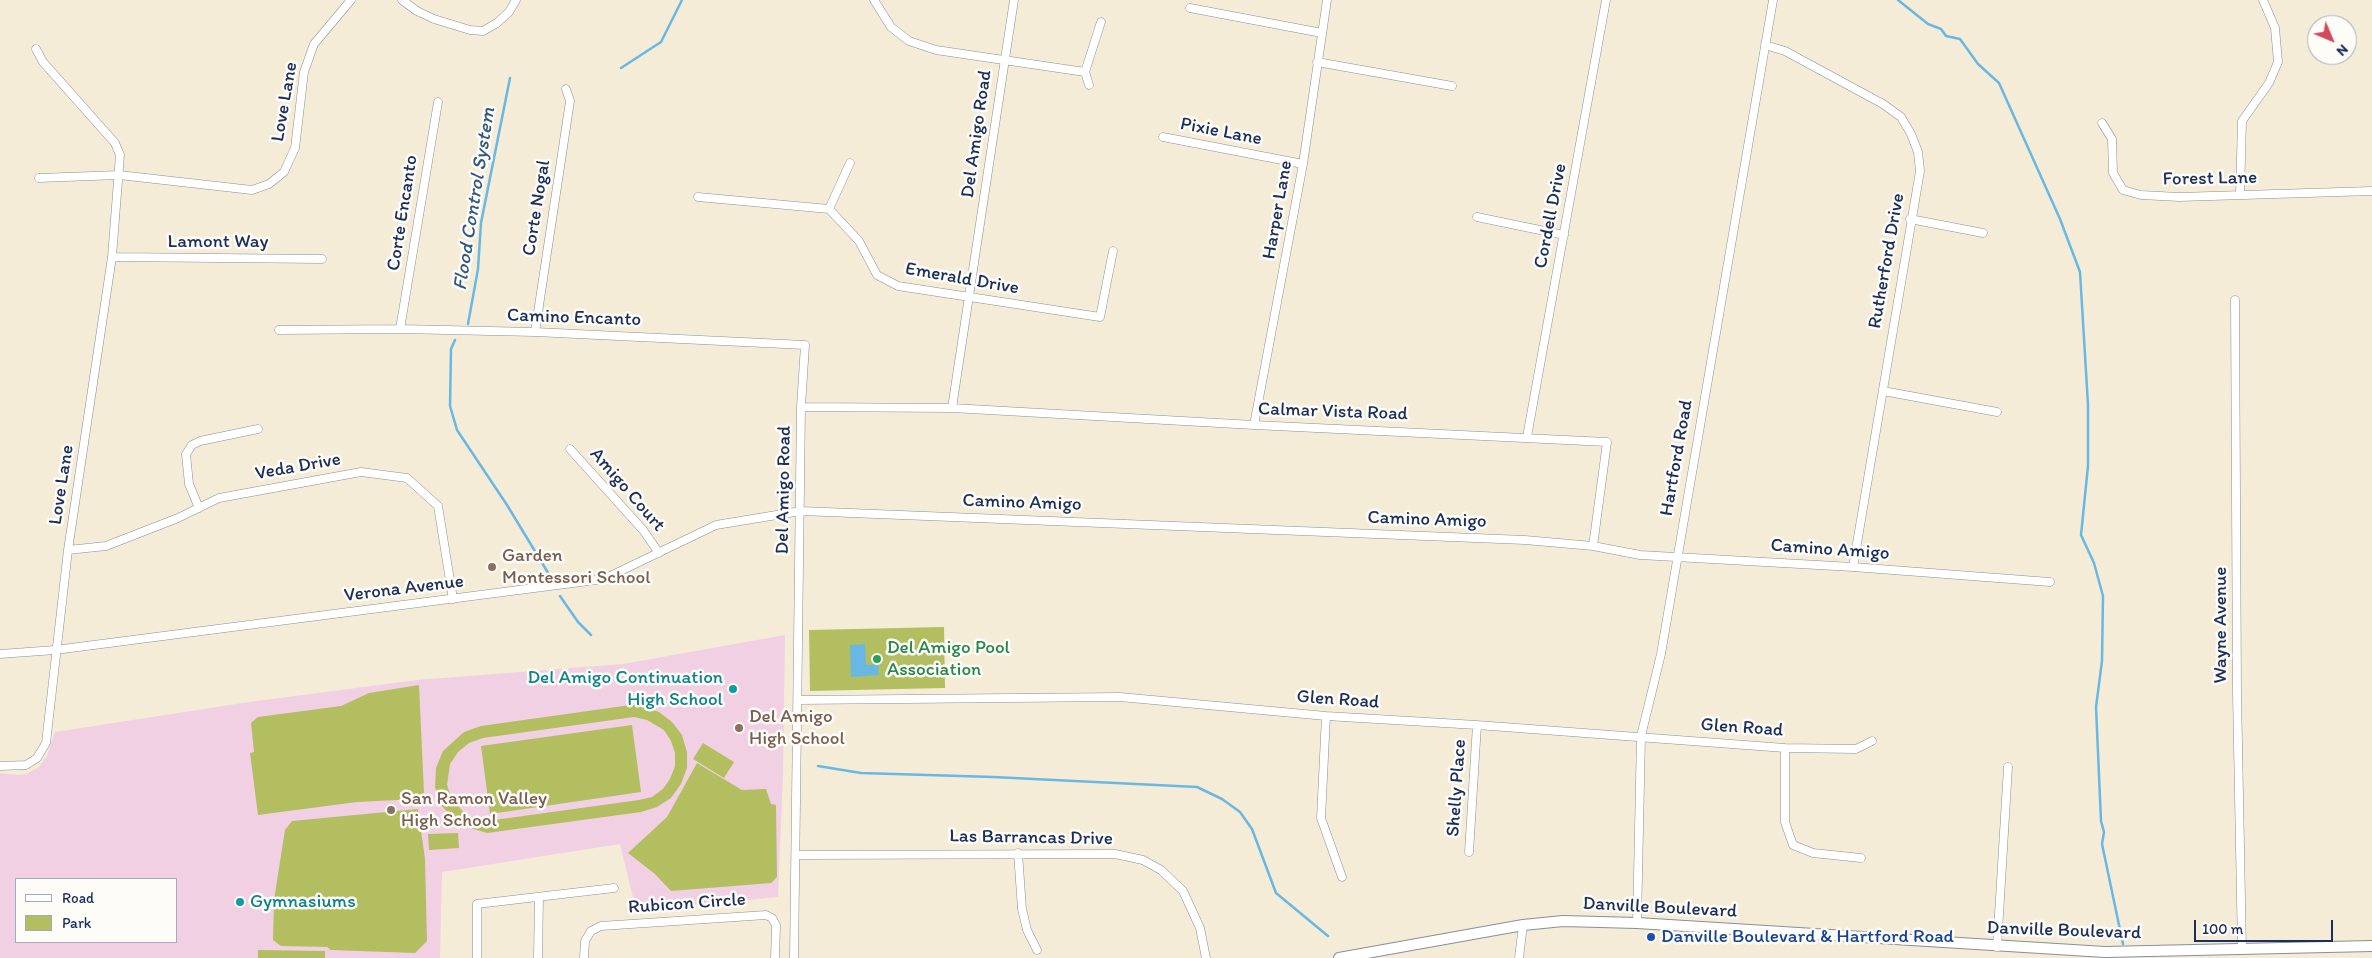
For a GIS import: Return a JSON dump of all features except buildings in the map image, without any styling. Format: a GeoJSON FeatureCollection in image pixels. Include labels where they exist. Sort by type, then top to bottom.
{"type":"FeatureCollection","features":[{"type":"Feature","properties":{"kind":"main road","name":"Danville Boulevard"},"geometry":{"type":"LineString","coordinates":[[1339,958],[1523,925],[1563,921],[1637,922],[2092,955],[2372,946]]}},
{"type":"Feature","properties":{"kind":"street","name":"Love Lane"},"geometry":{"type":"LineString","coordinates":[[119,175],[252,190],[269,184],[284,172],[295,148],[304,72],[314,44],[352,0]]}},
{"type":"Feature","properties":{"kind":"street"},"geometry":{"type":"LineString","coordinates":[[402,0],[417,12],[434,19],[470,30],[483,31],[497,24],[509,12],[516,0]]}},
{"type":"Feature","properties":{"kind":"street"},"geometry":{"type":"LineString","coordinates":[[874,0],[891,27],[909,41],[936,50],[1085,72]]}},
{"type":"Feature","properties":{"kind":"street","name":"Del Amigo Road"},"geometry":{"type":"LineString","coordinates":[[794,958],[797,855],[801,407],[952,408],[1014,0]]}},
{"type":"Feature","properties":{"kind":"street","name":"Harper Lane"},"geometry":{"type":"LineString","coordinates":[[1254,425],[1303,164],[1327,0]]}},
{"type":"Feature","properties":{"kind":"street","name":"Cordell Drive"},"geometry":{"type":"LineString","coordinates":[[1527,437],[1606,0]]}},
{"type":"Feature","properties":{"kind":"street","name":"Hartford Road"},"geometry":{"type":"LineString","coordinates":[[1637,922],[1642,736],[1661,654],[1773,0]]}},
{"type":"Feature","properties":{"kind":"street"},"geometry":{"type":"LineString","coordinates":[[2240,195],[2242,120],[2269,83],[2278,62],[2275,28],[2263,0]]}},
{"type":"Feature","properties":{"kind":"street"},"geometry":{"type":"LineString","coordinates":[[1190,8],[1322,33]]}},
{"type":"Feature","properties":{"kind":"street"},"geometry":{"type":"LineString","coordinates":[[1089,85],[1085,72],[1101,22]]}},
{"type":"Feature","properties":{"kind":"street","name":"Rutherford Drive"},"geometry":{"type":"LineString","coordinates":[[1765,45],[1785,51],[1883,104],[1901,117],[1911,134],[1918,152],[1920,171],[1910,219],[1853,567]]}},
{"type":"Feature","properties":{"kind":"street","name":"Love Lane"},"geometry":{"type":"LineString","coordinates":[[0,766],[26,765],[37,758],[46,743],[55,650],[68,550],[112,257],[119,175],[120,155],[115,143],[42,62],[36,48]]}},
{"type":"Feature","properties":{"kind":"street"},"geometry":{"type":"LineString","coordinates":[[1317,62],[1452,86]]}},
{"type":"Feature","properties":{"kind":"street","name":"Corte Nogal"},"geometry":{"type":"LineString","coordinates":[[535,332],[570,101],[566,89]]}},
{"type":"Feature","properties":{"kind":"street","name":"Corte Encanto"},"geometry":{"type":"LineString","coordinates":[[400,329],[438,102]]}},
{"type":"Feature","properties":{"kind":"street","name":"Forest Lane"},"geometry":{"type":"LineString","coordinates":[[2102,122],[2112,138],[2113,173],[2123,190],[2141,195],[2178,197],[2372,191]]}},
{"type":"Feature","properties":{"kind":"street","name":"Pixie Lane"},"geometry":{"type":"LineString","coordinates":[[1163,138],[1303,164]]}},
{"type":"Feature","properties":{"kind":"street"},"geometry":{"type":"LineString","coordinates":[[698,198],[829,209],[850,163]]}},
{"type":"Feature","properties":{"kind":"street"},"geometry":{"type":"LineString","coordinates":[[39,178],[119,175]]}},
{"type":"Feature","properties":{"kind":"street","name":"Emerald Drive"},"geometry":{"type":"LineString","coordinates":[[829,209],[859,241],[877,275],[898,286],[969,298],[1100,316],[1113,251]]}},
{"type":"Feature","properties":{"kind":"street"},"geometry":{"type":"LineString","coordinates":[[1477,217],[1564,234]]}},
{"type":"Feature","properties":{"kind":"street"},"geometry":{"type":"LineString","coordinates":[[1910,219],[1984,233]]}},
{"type":"Feature","properties":{"kind":"street","name":"Lamont Way"},"geometry":{"type":"LineString","coordinates":[[112,257],[322,259]]}},
{"type":"Feature","properties":{"kind":"street","name":"Wayne Avenue"},"geometry":{"type":"LineString","coordinates":[[2235,300],[2237,693],[2242,950]]}},
{"type":"Feature","properties":{"kind":"street","name":"Camino Encanto"},"geometry":{"type":"LineString","coordinates":[[279,330],[400,329],[535,332],[805,345],[801,407]]}},
{"type":"Feature","properties":{"kind":"street"},"geometry":{"type":"LineString","coordinates":[[1883,391],[1997,412]]}},
{"type":"Feature","properties":{"kind":"street","name":"Calmar Vista Road"},"geometry":{"type":"LineString","coordinates":[[952,408],[1607,442],[1593,546]]}},
{"type":"Feature","properties":{"kind":"street"},"geometry":{"type":"LineString","coordinates":[[199,508],[189,484],[186,454],[200,441],[258,429]]}},
{"type":"Feature","properties":{"kind":"street","name":"Amigo Court"},"geometry":{"type":"LineString","coordinates":[[570,449],[643,530],[659,554]]}},
{"type":"Feature","properties":{"kind":"street","name":"Veda Drive"},"geometry":{"type":"LineString","coordinates":[[68,550],[106,546],[219,498],[361,472],[407,478],[438,506],[454,599]]}},
{"type":"Feature","properties":{"kind":"street","name":"Camino Amigo"},"geometry":{"type":"LineString","coordinates":[[800,511],[1525,540],[1593,546],[1640,555],[1677,558],[1853,567],[2050,582]]}},
{"type":"Feature","properties":{"kind":"street","name":"Verona Avenue"},"geometry":{"type":"LineString","coordinates":[[0,654],[55,650],[604,579],[716,525],[800,511]]}},
{"type":"Feature","properties":{"kind":"street","name":"Glen Road"},"geometry":{"type":"LineString","coordinates":[[798,700],[1120,697],[1326,716],[1642,736],[1785,748],[1856,749],[1872,741]]}},
{"type":"Feature","properties":{"kind":"street"},"geometry":{"type":"LineString","coordinates":[[1326,716],[1321,818],[1342,877]]}},
{"type":"Feature","properties":{"kind":"street","name":"Shelly Place"},"geometry":{"type":"LineString","coordinates":[[1469,852],[1477,725]]}},
{"type":"Feature","properties":{"kind":"street"},"geometry":{"type":"LineString","coordinates":[[1785,748],[1785,822],[1793,845],[1813,853],[1861,858]]}},
{"type":"Feature","properties":{"kind":"street"},"geometry":{"type":"LineString","coordinates":[[1997,947],[2008,767]]}},
{"type":"Feature","properties":{"kind":"street"},"geometry":{"type":"LineString","coordinates":[[1018,853],[1022,909],[1027,930],[1037,950]]}},
{"type":"Feature","properties":{"kind":"street","name":"Las Barrancas Drive"},"geometry":{"type":"LineString","coordinates":[[797,855],[1115,854],[1142,860],[1161,870],[1183,891],[1200,928],[1206,958]]}},
{"type":"Feature","properties":{"kind":"street"},"geometry":{"type":"LineString","coordinates":[[477,958],[477,904],[614,888]]}},
{"type":"Feature","properties":{"kind":"street"},"geometry":{"type":"LineString","coordinates":[[538,958],[539,897]]}},
{"type":"Feature","properties":{"kind":"street","name":"Rubicon Circle"},"geometry":{"type":"LineString","coordinates":[[584,958],[585,941],[591,931],[601,926],[766,915],[772,918],[776,925],[775,958]]}},
{"type":"Feature","properties":{"kind":"street"},"geometry":{"type":"LineString","coordinates":[[1519,958],[1523,925]]}},
{"type":"Feature","properties":{"kind":"shaded area","name":"San Ramon Valley High School"},"geometry":{"type":"Polygon","coordinates":[[[785,635],[783,775],[778,897],[636,910],[620,844],[442,872],[440,958],[0,958],[0,773],[26,774],[39,767],[47,756],[55,732],[249,702],[417,680],[623,664],[785,635]]]}},
{"type":"Feature","properties":{"kind":"green space","name":"Del Amigo Pool Association"},"geometry":{"type":"Polygon","coordinates":[[[944,627],[945,688],[810,691],[809,630],[944,627]]]}},
{"type":"Feature","properties":{"kind":"green space"},"geometry":{"type":"Polygon","coordinates":[[[419,685],[424,793],[418,799],[357,802],[258,815],[250,753],[254,752],[251,723],[258,717],[341,706],[369,693],[419,685]]]}},
{"type":"Feature","properties":{"kind":"green space"},"geometry":{"type":"Polygon","coordinates":[[[645,703],[646,707],[659,712],[672,722],[682,735],[687,752],[687,768],[681,784],[671,798],[657,807],[641,812],[487,833],[460,825],[441,805],[435,787],[436,768],[443,751],[464,732],[481,726],[645,703]],[[634,717],[483,738],[469,743],[458,752],[450,764],[447,785],[452,799],[466,815],[487,821],[652,797],[663,789],[670,779],[675,766],[675,753],[671,741],[664,730],[647,720],[634,717]]]}},
{"type":"Feature","properties":{"kind":"green space"},"geometry":{"type":"Polygon","coordinates":[[[632,725],[641,792],[490,814],[481,746],[632,725]]]}},
{"type":"Feature","properties":{"kind":"green space"},"geometry":{"type":"Polygon","coordinates":[[[703,743],[734,762],[724,778],[693,759],[703,743]]]}},
{"type":"Feature","properties":{"kind":"green space"},"geometry":{"type":"Polygon","coordinates":[[[697,763],[742,790],[766,789],[771,804],[776,805],[777,877],[771,883],[671,891],[655,874],[628,853],[667,817],[697,763]]]}},
{"type":"Feature","properties":{"kind":"green space"},"geometry":{"type":"Polygon","coordinates":[[[418,809],[425,859],[427,941],[415,953],[281,946],[273,940],[274,900],[285,830],[292,821],[418,809]]]}},
{"type":"Feature","properties":{"kind":"green space"},"geometry":{"type":"Polygon","coordinates":[[[458,833],[459,848],[429,850],[428,834],[458,833]]]}},
{"type":"Feature","properties":{"kind":"green space"},"geometry":{"type":"Polygon","coordinates":[[[258,950],[325,951],[325,958],[258,958],[258,950]]]}},
{"type":"Feature","properties":{"kind":"water"},"geometry":{"type":"Polygon","coordinates":[[[865,644],[866,665],[878,664],[879,675],[851,677],[850,645],[865,644]]]}},
{"type":"Feature","properties":{"kind":"waterway"},"geometry":{"type":"LineString","coordinates":[[621,68],[661,42],[682,0]]}},
{"type":"Feature","properties":{"kind":"waterway"},"geometry":{"type":"LineString","coordinates":[[1898,0],[1928,24],[1941,29],[1946,36],[1960,39],[1978,64],[1999,83],[2060,219],[2080,272],[2088,405],[2088,466],[2081,535],[2094,563],[2103,596],[2102,661],[2096,707],[2101,821],[2104,832],[2102,844],[2123,944]]}},
{"type":"Feature","properties":{"kind":"waterway","name":"Flood Control System"},"geometry":{"type":"LineString","coordinates":[[468,324],[478,269],[481,223],[510,78]]}},
{"type":"Feature","properties":{"kind":"waterway","name":"Flood Control System"},"geometry":{"type":"LineString","coordinates":[[455,340],[451,349],[450,406],[457,430],[507,505],[550,576]]}},
{"type":"Feature","properties":{"kind":"waterway","name":"Flood Control System"},"geometry":{"type":"LineString","coordinates":[[560,596],[578,622],[591,635]]}},
{"type":"Feature","properties":{"kind":"waterway"},"geometry":{"type":"LineString","coordinates":[[818,766],[861,773],[1197,787],[1222,799],[1240,812],[1252,829],[1276,893],[1328,936]]}},
{"type":"Feature","properties":{"kind":"place","name":"Garden Montessori School"},"geometry":{"type":"Point","coordinates":[492,567]}},
{"type":"Feature","properties":{"kind":"place","name":"Del Amigo Pool Association"},"geometry":{"type":"Point","coordinates":[877,659]}},
{"type":"Feature","properties":{"kind":"place","name":"Del Amigo Continuation High School"},"geometry":{"type":"Point","coordinates":[733,689]}},
{"type":"Feature","properties":{"kind":"place","name":"Del Amigo High School"},"geometry":{"type":"Point","coordinates":[739,728]}},
{"type":"Feature","properties":{"kind":"place","name":"San Ramon Valley High School"},"geometry":{"type":"Point","coordinates":[391,810]}},
{"type":"Feature","properties":{"kind":"place","name":"Gymnasiums"},"geometry":{"type":"Point","coordinates":[240,902]}},
{"type":"Feature","properties":{"kind":"place","name":"Danville Boulevard & Hartford Road"},"geometry":{"type":"Point","coordinates":[1651,937]}}]}
